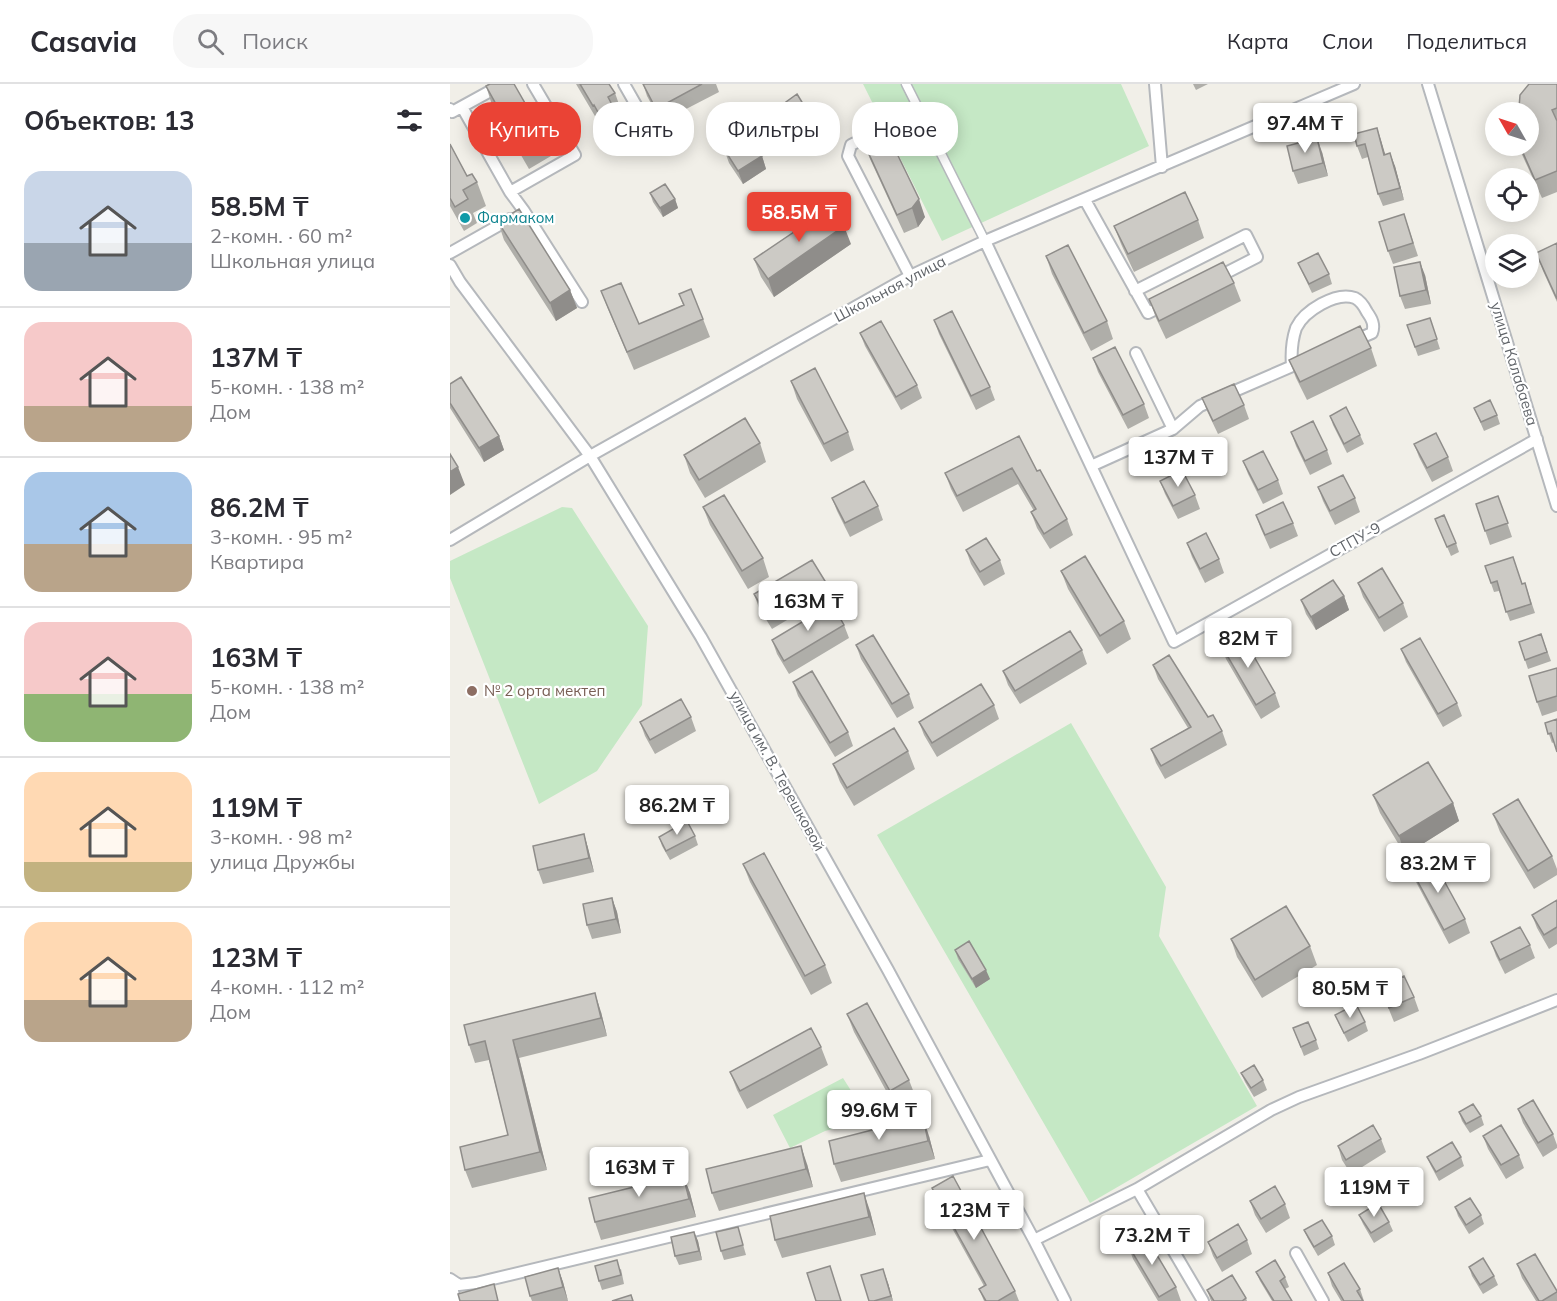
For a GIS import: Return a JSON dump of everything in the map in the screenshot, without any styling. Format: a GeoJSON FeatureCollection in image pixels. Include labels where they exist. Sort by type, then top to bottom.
{"type":"FeatureCollection","features":[{"type":"Feature","properties":{"kind":"street"},"geometry":{"type":"LineString","coordinates":[[450,109],[452,112],[487,88],[503,84]]}},
{"type":"Feature","properties":{"kind":"street"},"geometry":{"type":"LineString","coordinates":[[510,192],[575,155],[533,84]]}},
{"type":"Feature","properties":{"kind":"street"},"geometry":{"type":"LineString","coordinates":[[624,84],[634,102]]}},
{"type":"Feature","properties":{"kind":"street"},"geometry":{"type":"LineString","coordinates":[[906,84],[915,102]]}},
{"type":"Feature","properties":{"kind":"street"},"geometry":{"type":"LineString","coordinates":[[1155,84],[1162,167]]}},
{"type":"Feature","properties":{"kind":"street","name":"Школьная улица"},"geometry":{"type":"LineString","coordinates":[[450,540],[591,456],[910,276],[985,241],[1354,84]]}},
{"type":"Feature","properties":{"kind":"street","name":"улица Калабаева"},"geometry":{"type":"LineString","coordinates":[[1428,84],[1557,506]]}},
{"type":"Feature","properties":{"kind":"street"},"geometry":{"type":"LineString","coordinates":[[462,107],[510,192],[582,302]]}},
{"type":"Feature","properties":{"kind":"street"},"geometry":{"type":"LineString","coordinates":[[852,144],[848,156],[910,276]]}},
{"type":"Feature","properties":{"kind":"street"},"geometry":{"type":"LineString","coordinates":[[942,156],[985,241],[1090,466],[1173,429],[1200,406],[1312,358]]}},
{"type":"Feature","properties":{"kind":"street"},"geometry":{"type":"LineString","coordinates":[[1085,200],[1148,313],[1177,298]]}},
{"type":"Feature","properties":{"kind":"street"},"geometry":{"type":"LineString","coordinates":[[450,253],[524,211]]}},
{"type":"Feature","properties":{"kind":"street"},"geometry":{"type":"LineString","coordinates":[[1135,291],[1246,235],[1257,257],[1207,282]]}},
{"type":"Feature","properties":{"kind":"street","name":"улица им. В. Терешковой"},"geometry":{"type":"LineString","coordinates":[[450,265],[460,282],[591,456],[707,647],[888,970],[1065,1301]]}},
{"type":"Feature","properties":{"kind":"street"},"geometry":{"type":"LineString","coordinates":[[1292,366],[1291,354],[1297,328],[1308,311],[1342,295],[1361,302],[1374,327],[1372,333],[1342,345]]}},
{"type":"Feature","properties":{"kind":"street"},"geometry":{"type":"LineString","coordinates":[[1136,353],[1173,429]]}},
{"type":"Feature","properties":{"kind":"street","name":"СТПУ-9"},"geometry":{"type":"LineString","coordinates":[[1090,466],[1174,642],[1537,439]]}},
{"type":"Feature","properties":{"kind":"street"},"geometry":{"type":"LineString","coordinates":[[1034,1240],[1137,1189],[1244,1125],[1289,1102],[1557,1000]]}},
{"type":"Feature","properties":{"kind":"street"},"geometry":{"type":"LineString","coordinates":[[450,1280],[459,1285],[476,1283],[990,1160]]}},
{"type":"Feature","properties":{"kind":"street"},"geometry":{"type":"LineString","coordinates":[[1137,1189],[1203,1301]]}},
{"type":"Feature","properties":{"kind":"street"},"geometry":{"type":"LineString","coordinates":[[1296,1253],[1323,1301]]}},
{"type":"Feature","properties":{"kind":"street"},"geometry":{"type":"LineString","coordinates":[[450,1280],[455,1301]]}},
{"type":"Feature","properties":{"kind":"green space"},"geometry":{"type":"Polygon","coordinates":[[[863,84],[1121,84],[1149,146],[942,241],[899,156],[958,156],[958,102],[872,102],[863,84]]]}},
{"type":"Feature","properties":{"kind":"green space"},"geometry":{"type":"Polygon","coordinates":[[[562,507],[572,508],[648,626],[642,705],[597,771],[539,804],[450,578],[450,561],[562,507]]]}},
{"type":"Feature","properties":{"kind":"green space"},"geometry":{"type":"Polygon","coordinates":[[[1071,723],[1166,887],[1159,936],[1257,1106],[1090,1203],[877,835],[1071,723]]]}},
{"type":"Feature","properties":{"kind":"green space"},"geometry":{"type":"Polygon","coordinates":[[[843,1078],[869,1119],[825,1131],[790,1148],[773,1115],[843,1078]]]}},
{"type":"Feature","properties":{"kind":"building"},"geometry":{"type":"Polygon","coordinates":[[[514,84],[524,102],[495,102],[486,86],[514,84]]]}},
{"type":"Feature","properties":{"kind":"building"},"geometry":{"type":"Polygon","coordinates":[[[580,84],[609,84],[615,93],[608,97],[611,102],[593,102],[593,106],[580,84]]]}},
{"type":"Feature","properties":{"kind":"building"},"geometry":{"type":"Polygon","coordinates":[[[643,84],[702,84],[669,102],[652,102],[643,84]]]}},
{"type":"Feature","properties":{"kind":"building"},"geometry":{"type":"Polygon","coordinates":[[[1529,84],[1557,84],[1557,108],[1552,110],[1557,121],[1557,171],[1539,178],[1539,168],[1530,168],[1524,156],[1539,156],[1539,102],[1519,102],[1520,95],[1529,84]]]}},
{"type":"Feature","properties":{"kind":"building"},"geometry":{"type":"Polygon","coordinates":[[[797,94],[802,102],[786,102],[797,94]]]}},
{"type":"Feature","properties":{"kind":"building"},"geometry":{"type":"Polygon","coordinates":[[[1377,128],[1384,155],[1390,153],[1400,188],[1378,194],[1365,144],[1357,146],[1354,134],[1377,128]]]}},
{"type":"Feature","properties":{"kind":"building"},"geometry":{"type":"Polygon","coordinates":[[[1317,138],[1323,163],[1293,171],[1287,146],[1317,138]]]}},
{"type":"Feature","properties":{"kind":"building"},"geometry":{"type":"Polygon","coordinates":[[[450,144],[467,176],[472,174],[477,182],[463,190],[468,199],[455,207],[450,198],[450,144]]]}},
{"type":"Feature","properties":{"kind":"building"},"geometry":{"type":"Polygon","coordinates":[[[728,156],[762,156],[738,171],[728,156]]]}},
{"type":"Feature","properties":{"kind":"building"},"geometry":{"type":"Polygon","coordinates":[[[870,156],[898,156],[919,199],[912,208],[897,215],[870,156]]]}},
{"type":"Feature","properties":{"kind":"building"},"geometry":{"type":"Polygon","coordinates":[[[665,184],[675,199],[660,208],[650,193],[665,184]]]}},
{"type":"Feature","properties":{"kind":"building"},"geometry":{"type":"Polygon","coordinates":[[[1185,192],[1198,220],[1128,254],[1114,226],[1185,192]]]}},
{"type":"Feature","properties":{"kind":"building"},"geometry":{"type":"Polygon","coordinates":[[[831,207],[844,226],[768,279],[754,259],[831,207]]]}},
{"type":"Feature","properties":{"kind":"building"},"geometry":{"type":"Polygon","coordinates":[[[519,209],[570,290],[550,303],[498,222],[519,209]]]}},
{"type":"Feature","properties":{"kind":"building"},"geometry":{"type":"Polygon","coordinates":[[[1404,214],[1413,243],[1388,251],[1379,222],[1404,214]]]}},
{"type":"Feature","properties":{"kind":"building"},"geometry":{"type":"Polygon","coordinates":[[[1557,243],[1557,299],[1539,260],[1539,252],[1557,243]]]}},
{"type":"Feature","properties":{"kind":"building"},"geometry":{"type":"Polygon","coordinates":[[[1068,245],[1107,321],[1084,333],[1046,256],[1068,245]]]}},
{"type":"Feature","properties":{"kind":"building"},"geometry":{"type":"Polygon","coordinates":[[[1318,253],[1329,274],[1309,284],[1298,263],[1318,253]]]}},
{"type":"Feature","properties":{"kind":"building"},"geometry":{"type":"Polygon","coordinates":[[[1223,262],[1234,283],[1159,321],[1149,299],[1223,262]]]}},
{"type":"Feature","properties":{"kind":"building"},"geometry":{"type":"Polygon","coordinates":[[[1420,262],[1426,290],[1400,296],[1394,267],[1420,262]]]}},
{"type":"Feature","properties":{"kind":"building"},"geometry":{"type":"Polygon","coordinates":[[[621,283],[639,324],[684,305],[679,294],[691,289],[703,319],[627,352],[601,291],[621,283]]]}},
{"type":"Feature","properties":{"kind":"building"},"geometry":{"type":"Polygon","coordinates":[[[952,311],[990,387],[971,396],[934,320],[952,311]]]}},
{"type":"Feature","properties":{"kind":"building"},"geometry":{"type":"Polygon","coordinates":[[[1430,318],[1437,339],[1415,347],[1407,325],[1430,318]]]}},
{"type":"Feature","properties":{"kind":"building"},"geometry":{"type":"Polygon","coordinates":[[[881,321],[917,385],[896,397],[860,333],[881,321]]]}},
{"type":"Feature","properties":{"kind":"building"},"geometry":{"type":"Polygon","coordinates":[[[1360,326],[1371,348],[1300,382],[1289,360],[1360,326]]]}},
{"type":"Feature","properties":{"kind":"building"},"geometry":{"type":"Polygon","coordinates":[[[1115,347],[1144,404],[1123,415],[1093,358],[1115,347]]]}},
{"type":"Feature","properties":{"kind":"building"},"geometry":{"type":"Polygon","coordinates":[[[815,368],[848,432],[824,444],[791,381],[815,368]]]}},
{"type":"Feature","properties":{"kind":"building"},"geometry":{"type":"Polygon","coordinates":[[[461,377],[499,436],[479,448],[450,403],[450,384],[461,377]]]}},
{"type":"Feature","properties":{"kind":"building"},"geometry":{"type":"Polygon","coordinates":[[[1234,384],[1244,405],[1213,421],[1202,398],[1234,384]]]}},
{"type":"Feature","properties":{"kind":"building"},"geometry":{"type":"Polygon","coordinates":[[[1490,400],[1497,415],[1481,422],[1474,408],[1490,400]]]}},
{"type":"Feature","properties":{"kind":"building"},"geometry":{"type":"Polygon","coordinates":[[[1346,407],[1360,435],[1344,444],[1330,416],[1346,407]]]}},
{"type":"Feature","properties":{"kind":"building"},"geometry":{"type":"Polygon","coordinates":[[[745,418],[760,443],[699,480],[684,455],[745,418]]]}},
{"type":"Feature","properties":{"kind":"building"},"geometry":{"type":"Polygon","coordinates":[[[1313,421],[1327,450],[1305,461],[1291,432],[1313,421]]]}},
{"type":"Feature","properties":{"kind":"building"},"geometry":{"type":"Polygon","coordinates":[[[1436,433],[1448,457],[1427,468],[1414,444],[1436,433]]]}},
{"type":"Feature","properties":{"kind":"building"},"geometry":{"type":"Polygon","coordinates":[[[1019,436],[1037,471],[1040,470],[1067,519],[1044,534],[1031,512],[1036,509],[1012,468],[957,496],[945,473],[1019,436]]]}},
{"type":"Feature","properties":{"kind":"building"},"geometry":{"type":"Polygon","coordinates":[[[1263,451],[1278,480],[1258,490],[1243,461],[1263,451]]]}},
{"type":"Feature","properties":{"kind":"building"},"geometry":{"type":"Polygon","coordinates":[[[450,454],[458,467],[450,472],[450,454]]]}},
{"type":"Feature","properties":{"kind":"building"},"geometry":{"type":"Polygon","coordinates":[[[1182,470],[1195,495],[1173,506],[1160,481],[1182,470]]]}},
{"type":"Feature","properties":{"kind":"building"},"geometry":{"type":"Polygon","coordinates":[[[1343,475],[1355,498],[1330,511],[1318,487],[1343,475]]]}},
{"type":"Feature","properties":{"kind":"building"},"geometry":{"type":"Polygon","coordinates":[[[864,481],[878,506],[845,523],[832,498],[864,481]]]}},
{"type":"Feature","properties":{"kind":"building"},"geometry":{"type":"Polygon","coordinates":[[[724,495],[763,558],[742,571],[703,507],[724,495]]]}},
{"type":"Feature","properties":{"kind":"building"},"geometry":{"type":"Polygon","coordinates":[[[1498,496],[1508,523],[1485,531],[1476,504],[1498,496]]]}},
{"type":"Feature","properties":{"kind":"building"},"geometry":{"type":"Polygon","coordinates":[[[1283,502],[1293,523],[1265,535],[1256,515],[1283,502]]]}},
{"type":"Feature","properties":{"kind":"building"},"geometry":{"type":"Polygon","coordinates":[[[1444,515],[1456,543],[1447,547],[1435,519],[1444,515]]]}},
{"type":"Feature","properties":{"kind":"building"},"geometry":{"type":"Polygon","coordinates":[[[1206,533],[1219,559],[1200,569],[1187,543],[1206,533]]]}},
{"type":"Feature","properties":{"kind":"building"},"geometry":{"type":"Polygon","coordinates":[[[986,538],[1000,560],[980,572],[966,550],[986,538]]]}},
{"type":"Feature","properties":{"kind":"building"},"geometry":{"type":"Polygon","coordinates":[[[1085,556],[1124,621],[1100,636],[1061,571],[1085,556]]]}},
{"type":"Feature","properties":{"kind":"building"},"geometry":{"type":"Polygon","coordinates":[[[1513,557],[1522,584],[1525,583],[1531,604],[1506,612],[1497,581],[1491,583],[1485,566],[1513,557]]]}},
{"type":"Feature","properties":{"kind":"building"},"geometry":{"type":"Polygon","coordinates":[[[812,560],[825,581],[767,616],[754,594],[812,560]]]}},
{"type":"Feature","properties":{"kind":"building"},"geometry":{"type":"Polygon","coordinates":[[[1382,568],[1403,603],[1379,618],[1358,583],[1382,568]]]}},
{"type":"Feature","properties":{"kind":"building"},"geometry":{"type":"Polygon","coordinates":[[[1333,580],[1344,596],[1311,617],[1301,600],[1333,580]]]}},
{"type":"Feature","properties":{"kind":"building"},"geometry":{"type":"Polygon","coordinates":[[[832,604],[844,625],[784,661],[772,640],[832,604]]]}},
{"type":"Feature","properties":{"kind":"building"},"geometry":{"type":"Polygon","coordinates":[[[1070,631],[1082,650],[1015,691],[1003,671],[1070,631]]]}},
{"type":"Feature","properties":{"kind":"building"},"geometry":{"type":"Polygon","coordinates":[[[1241,634],[1275,693],[1256,705],[1221,645],[1241,634]]]}},
{"type":"Feature","properties":{"kind":"building"},"geometry":{"type":"Polygon","coordinates":[[[1541,634],[1547,652],[1525,660],[1519,642],[1541,634]]]}},
{"type":"Feature","properties":{"kind":"building"},"geometry":{"type":"Polygon","coordinates":[[[873,635],[909,694],[892,704],[856,645],[873,635]]]}},
{"type":"Feature","properties":{"kind":"building"},"geometry":{"type":"Polygon","coordinates":[[[1420,638],[1457,703],[1438,714],[1401,649],[1420,638]]]}},
{"type":"Feature","properties":{"kind":"building"},"geometry":{"type":"Polygon","coordinates":[[[1169,655],[1208,717],[1213,715],[1222,731],[1161,766],[1151,749],[1191,727],[1153,665],[1169,655]]]}},
{"type":"Feature","properties":{"kind":"building"},"geometry":{"type":"Polygon","coordinates":[[[1557,668],[1557,696],[1537,702],[1529,676],[1557,668]]]}},
{"type":"Feature","properties":{"kind":"building"},"geometry":{"type":"Polygon","coordinates":[[[812,671],[848,732],[830,743],[793,682],[812,671]]]}},
{"type":"Feature","properties":{"kind":"building"},"geometry":{"type":"Polygon","coordinates":[[[981,684],[994,705],[932,743],[919,722],[981,684]]]}},
{"type":"Feature","properties":{"kind":"building"},"geometry":{"type":"Polygon","coordinates":[[[681,699],[691,717],[650,740],[640,722],[681,699]]]}},
{"type":"Feature","properties":{"kind":"building"},"geometry":{"type":"Polygon","coordinates":[[[1557,719],[1557,752],[1545,723],[1557,719]]]}},
{"type":"Feature","properties":{"kind":"building"},"geometry":{"type":"Polygon","coordinates":[[[894,728],[908,751],[847,788],[833,764],[894,728]]]}},
{"type":"Feature","properties":{"kind":"building"},"geometry":{"type":"Polygon","coordinates":[[[1428,762],[1453,803],[1399,836],[1373,795],[1428,762]]]}},
{"type":"Feature","properties":{"kind":"building"},"geometry":{"type":"Polygon","coordinates":[[[1518,799],[1552,856],[1528,871],[1493,814],[1518,799]]]}},
{"type":"Feature","properties":{"kind":"building"},"geometry":{"type":"Polygon","coordinates":[[[687,821],[695,836],[666,851],[659,837],[687,821]]]}},
{"type":"Feature","properties":{"kind":"building"},"geometry":{"type":"Polygon","coordinates":[[[584,834],[589,858],[538,870],[533,846],[584,834]]]}},
{"type":"Feature","properties":{"kind":"building"},"geometry":{"type":"Polygon","coordinates":[[[764,853],[825,965],[805,976],[743,864],[764,853]]]}},
{"type":"Feature","properties":{"kind":"building"},"geometry":{"type":"Polygon","coordinates":[[[1431,857],[1465,919],[1444,930],[1411,869],[1431,857]]]}},
{"type":"Feature","properties":{"kind":"building"},"geometry":{"type":"Polygon","coordinates":[[[612,898],[616,919],[587,925],[583,904],[612,898]]]}},
{"type":"Feature","properties":{"kind":"building"},"geometry":{"type":"Polygon","coordinates":[[[1557,900],[1557,927],[1544,935],[1532,915],[1557,900]]]}},
{"type":"Feature","properties":{"kind":"building"},"geometry":{"type":"Polygon","coordinates":[[[1286,906],[1310,946],[1255,980],[1231,939],[1286,906]]]}},
{"type":"Feature","properties":{"kind":"building"},"geometry":{"type":"Polygon","coordinates":[[[1520,927],[1530,945],[1500,960],[1491,942],[1520,927]]]}},
{"type":"Feature","properties":{"kind":"building"},"geometry":{"type":"Polygon","coordinates":[[[969,941],[986,970],[972,979],[955,950],[969,941]]]}},
{"type":"Feature","properties":{"kind":"building"},"geometry":{"type":"Polygon","coordinates":[[[1404,976],[1414,997],[1389,1008],[1380,987],[1404,976]]]}},
{"type":"Feature","properties":{"kind":"building"},"geometry":{"type":"Polygon","coordinates":[[[595,993],[601,1018],[513,1040],[540,1152],[465,1170],[460,1147],[508,1135],[485,1041],[469,1045],[464,1025],[595,993]]]}},
{"type":"Feature","properties":{"kind":"building"},"geometry":{"type":"Polygon","coordinates":[[[867,1003],[909,1080],[890,1091],[847,1014],[867,1003]]]}},
{"type":"Feature","properties":{"kind":"building"},"geometry":{"type":"Polygon","coordinates":[[[1356,1004],[1365,1022],[1344,1033],[1335,1015],[1356,1004]]]}},
{"type":"Feature","properties":{"kind":"building"},"geometry":{"type":"Polygon","coordinates":[[[1308,1022],[1316,1040],[1301,1047],[1293,1028],[1308,1022]]]}},
{"type":"Feature","properties":{"kind":"building"},"geometry":{"type":"Polygon","coordinates":[[[811,1028],[821,1047],[740,1091],[730,1072],[811,1028]]]}},
{"type":"Feature","properties":{"kind":"building"},"geometry":{"type":"Polygon","coordinates":[[[1254,1065],[1263,1080],[1251,1088],[1241,1073],[1254,1065]]]}},
{"type":"Feature","properties":{"kind":"building"},"geometry":{"type":"Polygon","coordinates":[[[1533,1100],[1553,1134],[1538,1143],[1518,1109],[1533,1100]]]}},
{"type":"Feature","properties":{"kind":"building"},"geometry":{"type":"Polygon","coordinates":[[[1473,1104],[1481,1116],[1466,1124],[1459,1112],[1473,1104]]]}},
{"type":"Feature","properties":{"kind":"building"},"geometry":{"type":"Polygon","coordinates":[[[923,1117],[928,1141],[834,1164],[829,1141],[923,1117]]]}},
{"type":"Feature","properties":{"kind":"building"},"geometry":{"type":"Polygon","coordinates":[[[1373,1125],[1381,1139],[1346,1160],[1338,1146],[1373,1125]]]}},
{"type":"Feature","properties":{"kind":"building"},"geometry":{"type":"Polygon","coordinates":[[[1501,1125],[1519,1155],[1501,1165],[1483,1136],[1501,1125]]]}},
{"type":"Feature","properties":{"kind":"building"},"geometry":{"type":"Polygon","coordinates":[[[1452,1142],[1461,1157],[1436,1172],[1427,1157],[1452,1142]]]}},
{"type":"Feature","properties":{"kind":"building"},"geometry":{"type":"Polygon","coordinates":[[[801,1146],[806,1169],[712,1193],[706,1169],[801,1146]]]}},
{"type":"Feature","properties":{"kind":"building"},"geometry":{"type":"Polygon","coordinates":[[[683,1175],[689,1199],[595,1222],[589,1198],[683,1175]]]}},
{"type":"Feature","properties":{"kind":"building"},"geometry":{"type":"Polygon","coordinates":[[[953,1176],[1015,1291],[998,1301],[986,1301],[979,1289],[986,1285],[932,1188],[953,1176]]]}},
{"type":"Feature","properties":{"kind":"building"},"geometry":{"type":"Polygon","coordinates":[[[1275,1186],[1285,1204],[1261,1219],[1250,1201],[1275,1186]]]}},
{"type":"Feature","properties":{"kind":"building"},"geometry":{"type":"Polygon","coordinates":[[[864,1193],[869,1217],[775,1240],[770,1216],[864,1193]]]}},
{"type":"Feature","properties":{"kind":"building"},"geometry":{"type":"Polygon","coordinates":[[[1470,1198],[1481,1215],[1466,1225],[1455,1207],[1470,1198]]]}},
{"type":"Feature","properties":{"kind":"building"},"geometry":{"type":"Polygon","coordinates":[[[1378,1203],[1389,1222],[1371,1233],[1359,1215],[1378,1203]]]}},
{"type":"Feature","properties":{"kind":"building"},"geometry":{"type":"Polygon","coordinates":[[[1322,1220],[1332,1236],[1314,1247],[1304,1230],[1322,1220]]]}},
{"type":"Feature","properties":{"kind":"building"},"geometry":{"type":"Polygon","coordinates":[[[1238,1224],[1247,1240],[1217,1258],[1208,1242],[1238,1224]]]}},
{"type":"Feature","properties":{"kind":"building"},"geometry":{"type":"Polygon","coordinates":[[[738,1227],[743,1245],[721,1251],[716,1232],[738,1227]]]}},
{"type":"Feature","properties":{"kind":"building"},"geometry":{"type":"Polygon","coordinates":[[[694,1232],[699,1251],[675,1256],[671,1237],[694,1232]]]}},
{"type":"Feature","properties":{"kind":"building"},"geometry":{"type":"Polygon","coordinates":[[[1145,1235],[1176,1287],[1159,1297],[1128,1245],[1145,1235]]]}},
{"type":"Feature","properties":{"kind":"building"},"geometry":{"type":"Polygon","coordinates":[[[1535,1254],[1557,1291],[1542,1301],[1539,1301],[1517,1264],[1535,1254]]]}},
{"type":"Feature","properties":{"kind":"building"},"geometry":{"type":"Polygon","coordinates":[[[1483,1258],[1494,1276],[1480,1285],[1469,1267],[1483,1258]]]}},
{"type":"Feature","properties":{"kind":"building"},"geometry":{"type":"Polygon","coordinates":[[[617,1260],[621,1275],[599,1281],[595,1266],[617,1260]]]}},
{"type":"Feature","properties":{"kind":"building"},"geometry":{"type":"Polygon","coordinates":[[[1275,1260],[1285,1277],[1280,1281],[1292,1301],[1274,1301],[1256,1272],[1275,1260]]]}},
{"type":"Feature","properties":{"kind":"building"},"geometry":{"type":"Polygon","coordinates":[[[1344,1263],[1360,1289],[1357,1291],[1363,1301],[1344,1301],[1328,1273],[1344,1263]]]}},
{"type":"Feature","properties":{"kind":"building"},"geometry":{"type":"Polygon","coordinates":[[[830,1266],[841,1301],[816,1301],[807,1273],[830,1266]]]}},
{"type":"Feature","properties":{"kind":"building"},"geometry":{"type":"Polygon","coordinates":[[[558,1268],[563,1287],[530,1296],[525,1277],[558,1268]]]}},
{"type":"Feature","properties":{"kind":"building"},"geometry":{"type":"Polygon","coordinates":[[[883,1269],[891,1296],[869,1301],[861,1275],[883,1269]]]}},
{"type":"Feature","properties":{"kind":"building"},"geometry":{"type":"Polygon","coordinates":[[[1232,1275],[1246,1298],[1242,1301],[1214,1301],[1207,1290],[1232,1275]]]}},
{"type":"Feature","properties":{"kind":"building"},"geometry":{"type":"Polygon","coordinates":[[[494,1284],[498,1301],[460,1301],[458,1294],[494,1284]]]}},
{"type":"Feature","properties":{"kind":"building"},"geometry":{"type":"Polygon","coordinates":[[[631,1295],[633,1301],[612,1301],[631,1295]]]}},
{"type":"Feature","properties":{"kind":"place","name":"Фармаком"},"geometry":{"type":"Point","coordinates":[465,218]}},
{"type":"Feature","properties":{"kind":"place","name":"№ 2 орта мектеп"},"geometry":{"type":"Point","coordinates":[472,691]}}]}
